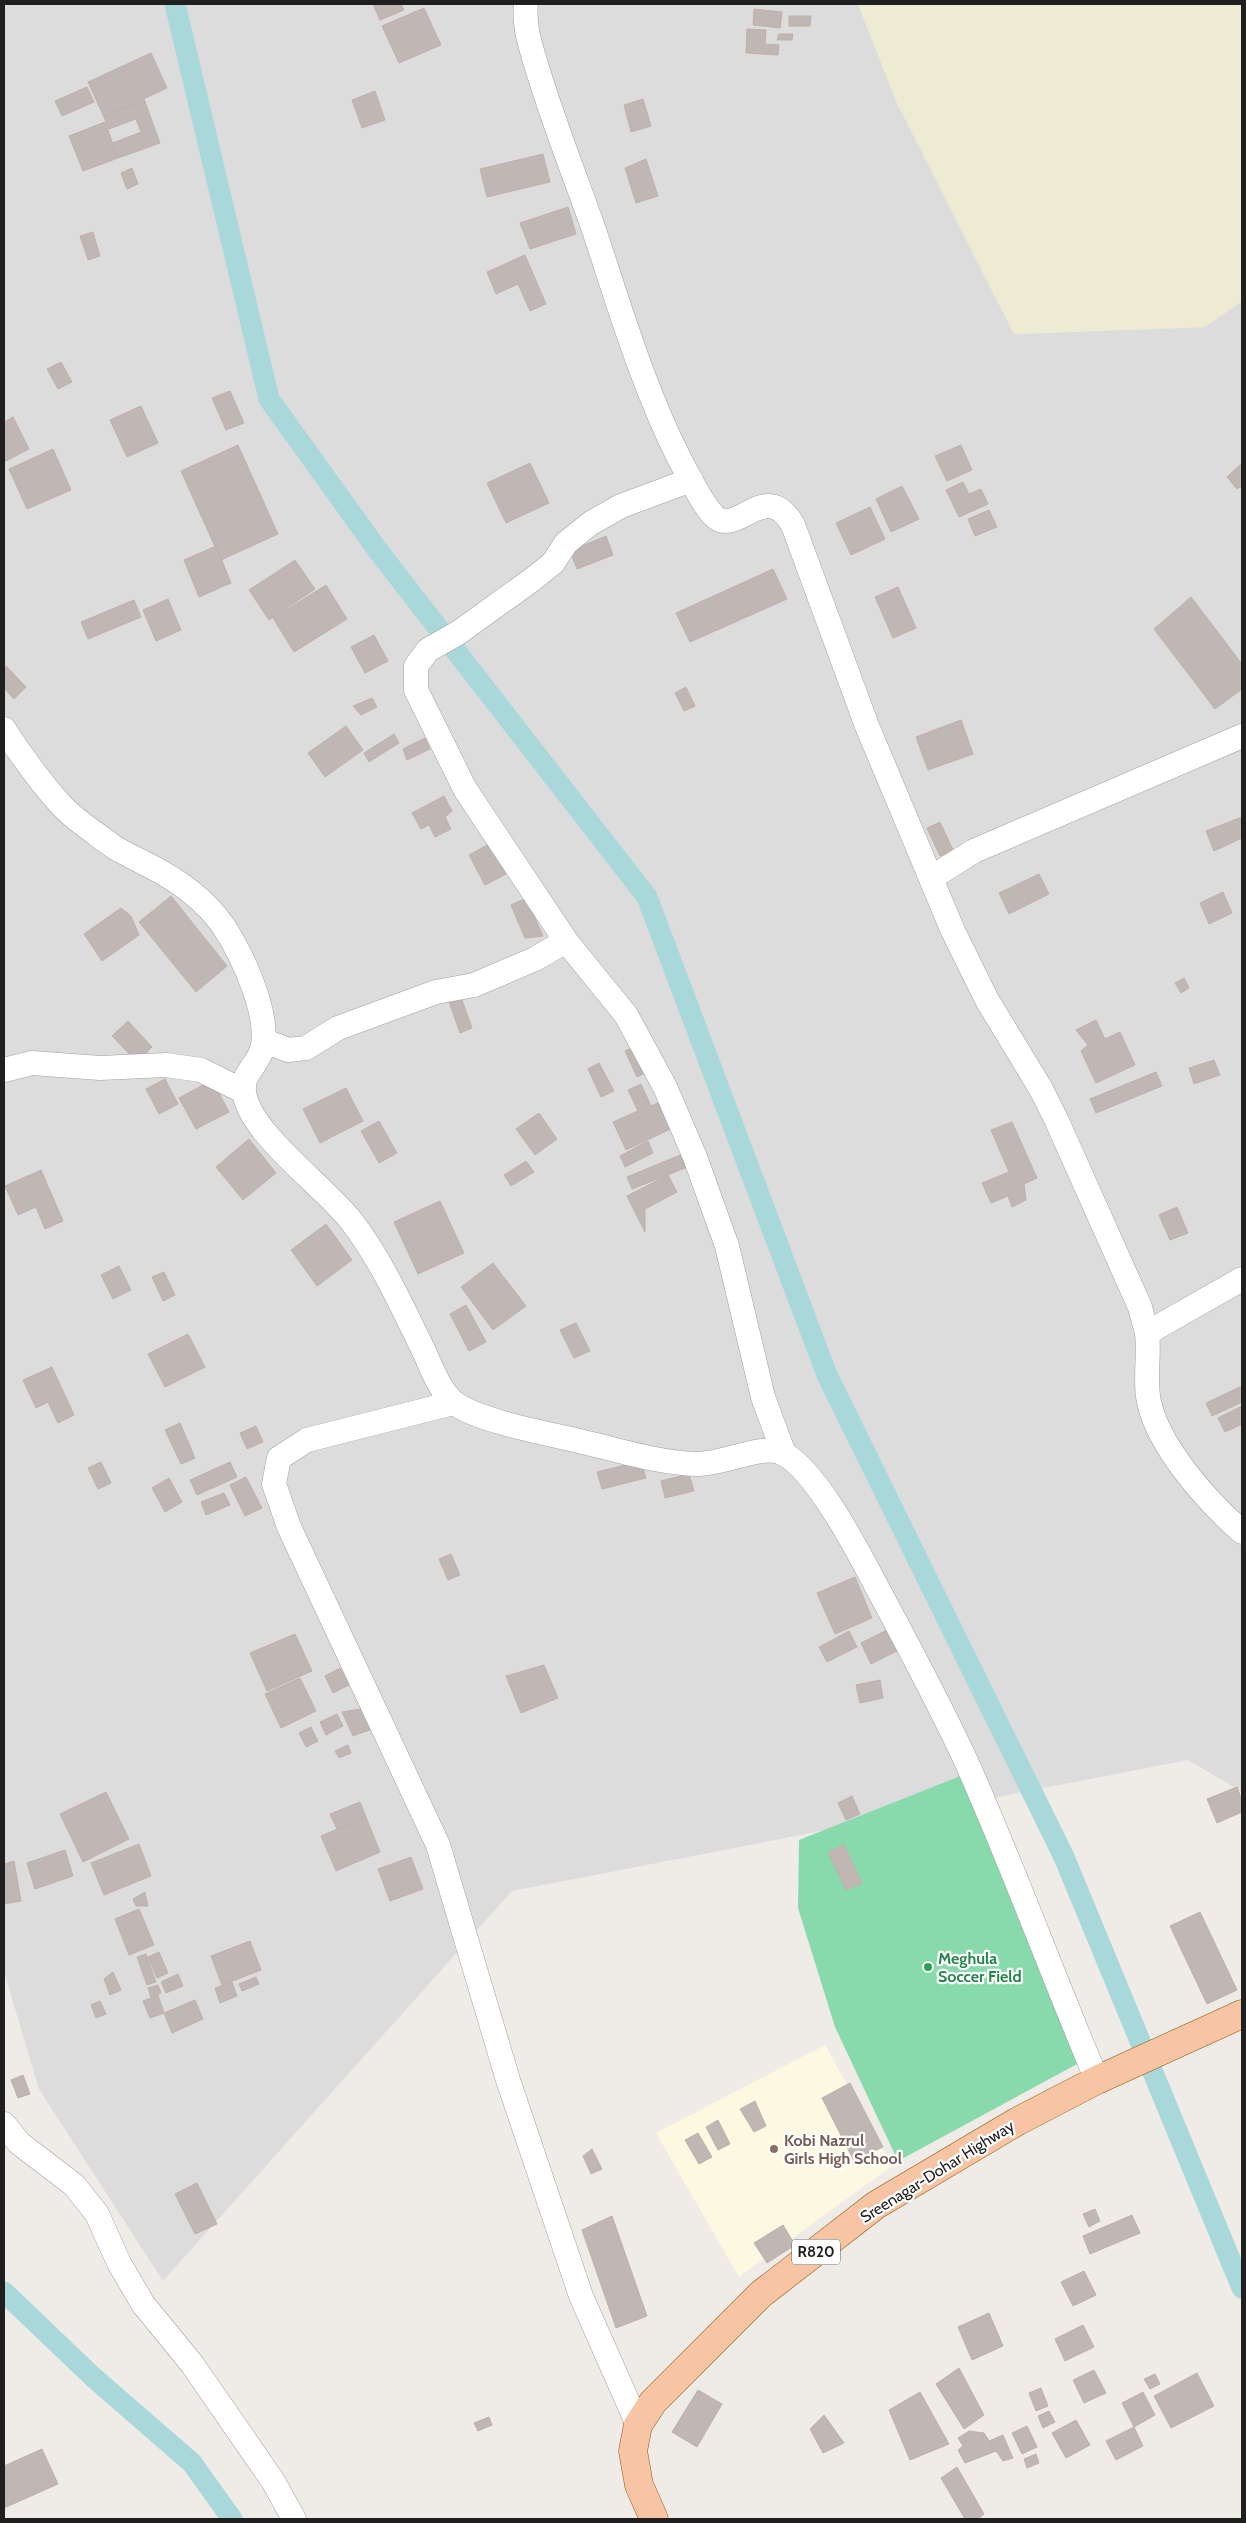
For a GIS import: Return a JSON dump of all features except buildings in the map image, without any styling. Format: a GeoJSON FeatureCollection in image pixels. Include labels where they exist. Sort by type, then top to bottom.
{"type":"FeatureCollection","features":[{"type":"Feature","properties":{"kind":"main road","name":"Sreenagar-Dohar Highway"},"geometry":{"type":"LineString","coordinates":[[654,2519],[640,2486],[632,2451],[638,2425],[653,2402],[762,2294],[876,2205],[1018,2121],[1105,2076],[1242,2014]]}},
{"type":"Feature","properties":{"kind":"street"},"geometry":{"type":"LineString","coordinates":[[526,4],[526,27],[555,128],[657,410],[691,480],[715,517],[727,521],[767,506],[778,506],[786,513],[794,525],[867,726],[953,931],[987,1000],[1041,1088],[1140,1307],[1147,1333],[1146,1379],[1149,1403],[1161,1432],[1174,1457],[1242,1532]]}},
{"type":"Feature","properties":{"kind":"street"},"geometry":{"type":"LineString","coordinates":[[691,480],[621,506],[591,523],[566,543],[553,563],[533,580],[458,633],[428,650],[416,666],[416,690],[465,788],[566,941],[626,1015],[665,1087],[695,1157],[727,1246],[763,1397],[784,1454]]}},
{"type":"Feature","properties":{"kind":"street"},"geometry":{"type":"LineString","coordinates":[[4,729],[64,809],[119,850],[153,867],[194,894],[222,924],[244,963],[262,1014],[264,1041],[260,1058],[246,1074],[244,1091],[262,1131],[333,1200],[354,1224],[392,1290],[440,1384],[453,1403],[472,1412],[523,1428],[653,1459],[693,1464],[718,1463],[768,1449],[784,1454],[798,1464],[810,1478],[852,1543],[929,1683],[1012,1869],[1052,1973],[1105,2076]]}},
{"type":"Feature","properties":{"kind":"street"},"geometry":{"type":"LineString","coordinates":[[931,878],[974,851],[1242,736]]}},
{"type":"Feature","properties":{"kind":"street"},"geometry":{"type":"LineString","coordinates":[[264,1041],[288,1050],[306,1048],[338,1028],[436,992],[474,985],[535,959],[566,941]]}},
{"type":"Feature","properties":{"kind":"street"},"geometry":{"type":"LineString","coordinates":[[4,1070],[32,1063],[100,1068],[166,1065],[200,1070],[244,1091]]}},
{"type":"Feature","properties":{"kind":"street"},"geometry":{"type":"LineString","coordinates":[[1147,1333],[1242,1279]]}},
{"type":"Feature","properties":{"kind":"street"},"geometry":{"type":"LineString","coordinates":[[453,1403],[307,1440],[279,1458],[274,1484],[290,1527],[438,1845],[508,2080],[581,2296],[638,2425]]}},
{"type":"Feature","properties":{"kind":"street"},"geometry":{"type":"LineString","coordinates":[[4,2124],[19,2143],[74,2185],[97,2214],[119,2263],[143,2304],[198,2372],[273,2481],[294,2519]]}},
{"type":"Feature","properties":{"kind":"shaded area"},"geometry":{"type":"Polygon","coordinates":[[[4,4],[858,4],[897,103],[1014,334],[1205,327],[1242,301],[1242,1792],[1188,1760],[512,1891],[163,2281],[39,2089],[4,1972],[4,4]]]}},
{"type":"Feature","properties":{"kind":"shaded area"},"geometry":{"type":"Polygon","coordinates":[[[858,4],[1242,4],[1242,301],[1205,327],[1014,334],[897,103],[858,4]]]}},
{"type":"Feature","properties":{"kind":"shaded area","name":"Kobi Nazrul Girls High School"},"geometry":{"type":"Polygon","coordinates":[[[825,2045],[892,2166],[739,2277],[656,2133],[825,2045]]]}},
{"type":"Feature","properties":{"kind":"green space","name":"Meghula Soccer Field"},"geometry":{"type":"Polygon","coordinates":[[[963,1775],[1079,2063],[898,2161],[835,2027],[798,1908],[799,1840],[963,1775]]]}},
{"type":"Feature","properties":{"kind":"waterway"},"geometry":{"type":"LineString","coordinates":[[175,4],[269,399],[379,552],[647,897],[827,1375],[1064,1857],[1242,2288]]}},
{"type":"Feature","properties":{"kind":"waterway"},"geometry":{"type":"LineString","coordinates":[[4,2292],[93,2377],[192,2463],[232,2519]]}},
{"type":"Feature","properties":{"kind":"place","name":"Meghula Soccer Field"},"geometry":{"type":"Point","coordinates":[928,1967]}},
{"type":"Feature","properties":{"kind":"place","name":"Kobi Nazrul Girls High School"},"geometry":{"type":"Point","coordinates":[774,2149]}}]}
